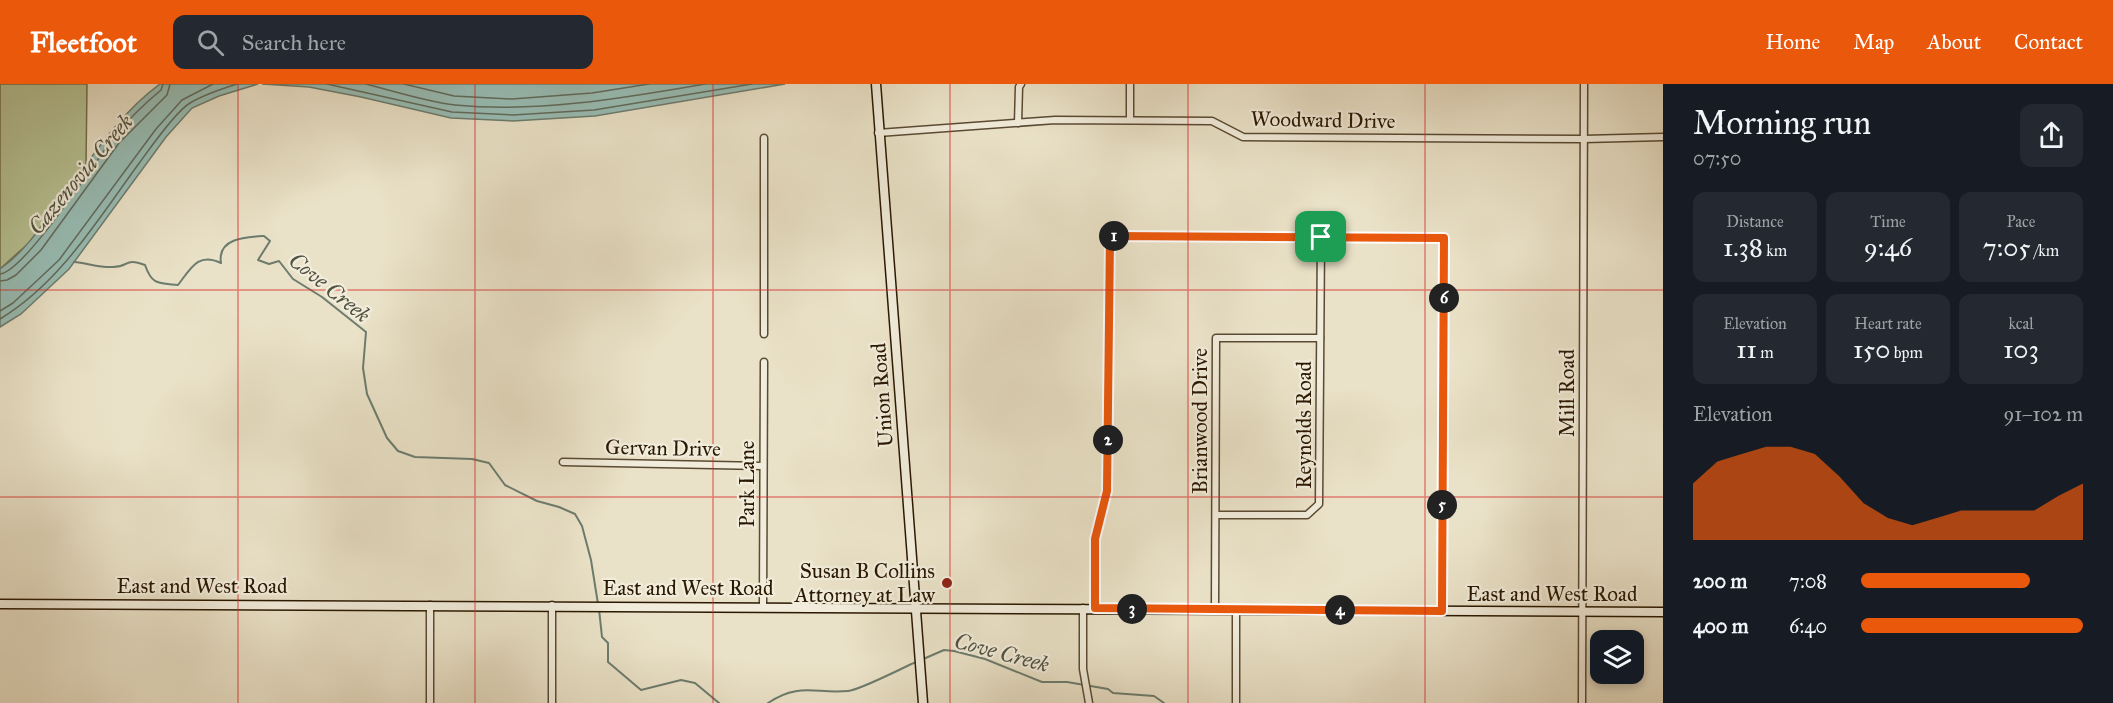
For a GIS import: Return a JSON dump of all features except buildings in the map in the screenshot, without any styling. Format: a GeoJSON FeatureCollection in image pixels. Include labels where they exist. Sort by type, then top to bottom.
{"type":"FeatureCollection","features":[{"type":"Feature","properties":{"kind":"street","name":"Union Road"},"geometry":{"type":"LineString","coordinates":[[876,84],[923,703]]}},
{"type":"Feature","properties":{"kind":"street"},"geometry":{"type":"LineString","coordinates":[[1018,123],[1021,84]]}},
{"type":"Feature","properties":{"kind":"street"},"geometry":{"type":"LineString","coordinates":[[1130,84],[1130,120]]}},
{"type":"Feature","properties":{"kind":"street","name":"Mill Road"},"geometry":{"type":"LineString","coordinates":[[1582,703],[1584,84]]}},
{"type":"Feature","properties":{"kind":"street","name":"Woodward Drive"},"geometry":{"type":"LineString","coordinates":[[878,134],[1055,120],[1130,120],[1212,121],[1243,136],[1584,139],[1663,137]]}},
{"type":"Feature","properties":{"kind":"street"},"geometry":{"type":"LineString","coordinates":[[764,138],[764,334]]}},
{"type":"Feature","properties":{"kind":"street"},"geometry":{"type":"LineString","coordinates":[[1095,608],[1095,539],[1107,491],[1110,236],[1444,238],[1442,611]]}},
{"type":"Feature","properties":{"kind":"street","name":"Reynolds Road"},"geometry":{"type":"LineString","coordinates":[[1216,515],[1307,515],[1319,504],[1321,237]]}},
{"type":"Feature","properties":{"kind":"street","name":"Brianwood Drive"},"geometry":{"type":"LineString","coordinates":[[1215,609],[1216,338],[1320,338]]}},
{"type":"Feature","properties":{"kind":"street","name":"Park Lane"},"geometry":{"type":"LineString","coordinates":[[763,606],[764,362]]}},
{"type":"Feature","properties":{"kind":"street","name":"Gervan Drive"},"geometry":{"type":"LineString","coordinates":[[563,462],[763,466]]}},
{"type":"Feature","properties":{"kind":"street","name":"East and West Road"},"geometry":{"type":"LineString","coordinates":[[0,603],[1663,612]]}},
{"type":"Feature","properties":{"kind":"street"},"geometry":{"type":"LineString","coordinates":[[430,605],[430,703]]}},
{"type":"Feature","properties":{"kind":"street"},"geometry":{"type":"LineString","coordinates":[[552,605],[552,703]]}},
{"type":"Feature","properties":{"kind":"street"},"geometry":{"type":"LineString","coordinates":[[1083,608],[1083,669],[1089,703]]}},
{"type":"Feature","properties":{"kind":"street"},"geometry":{"type":"LineString","coordinates":[[1236,610],[1236,703]]}},
{"type":"Feature","properties":{"kind":"green space"},"geometry":{"type":"Polygon","coordinates":[[[0,84],[87,84],[86,166],[31,241],[0,269],[0,84]]]}},
{"type":"Feature","properties":{"kind":"water","name":"Cazenovia Creek"},"geometry":{"type":"Polygon","coordinates":[[[160,84],[258,84],[219,96],[192,108],[166,137],[69,269],[21,314],[0,327],[0,269],[30,241],[116,126],[160,84]]]}},
{"type":"Feature","properties":{"kind":"water"},"geometry":{"type":"Polygon","coordinates":[[[262,84],[785,84],[595,116],[513,121],[451,118],[309,87],[262,84]]]}},
{"type":"Feature","properties":{"kind":"waterway","name":"Cove Creek"},"geometry":{"type":"LineString","coordinates":[[74,262],[108,267],[118,267],[134,262],[145,265],[153,280],[178,285],[191,268],[201,261],[206,259],[221,263],[224,248],[234,240],[264,236],[270,241],[258,260],[269,264],[279,261],[293,279],[322,297],[366,332],[363,368],[367,394],[387,438],[398,451],[415,457],[472,459],[489,463],[505,485],[537,501],[575,514],[582,526],[591,560],[598,604]]}},
{"type":"Feature","properties":{"kind":"waterway","name":"Cove Creek"},"geometry":{"type":"LineString","coordinates":[[599,609],[602,637],[608,643],[608,662],[641,690],[681,680],[695,683],[719,703]]}},
{"type":"Feature","properties":{"kind":"waterway","name":"Cove Creek"},"geometry":{"type":"LineString","coordinates":[[921,660],[944,650],[954,651],[985,659],[1042,682],[1067,682],[1108,689],[1113,693],[1154,696],[1164,703]]}},
{"type":"Feature","properties":{"kind":"waterway","name":"Cove Creek"},"geometry":{"type":"LineString","coordinates":[[768,703],[798,691],[854,690],[916,662]]}},
{"type":"Feature","properties":{"kind":"place","name":"Susan B Collins Attorney at Law"},"geometry":{"type":"Point","coordinates":[947,583]}},
{"type":"Feature","properties":{"kind":"route"},"geometry":{"type":"LineString","coordinates":[[1110,236],[1321,237],[1444,238],[1442,611],[1095,608],[1095,539],[1107,491],[1110,236]]}}]}
